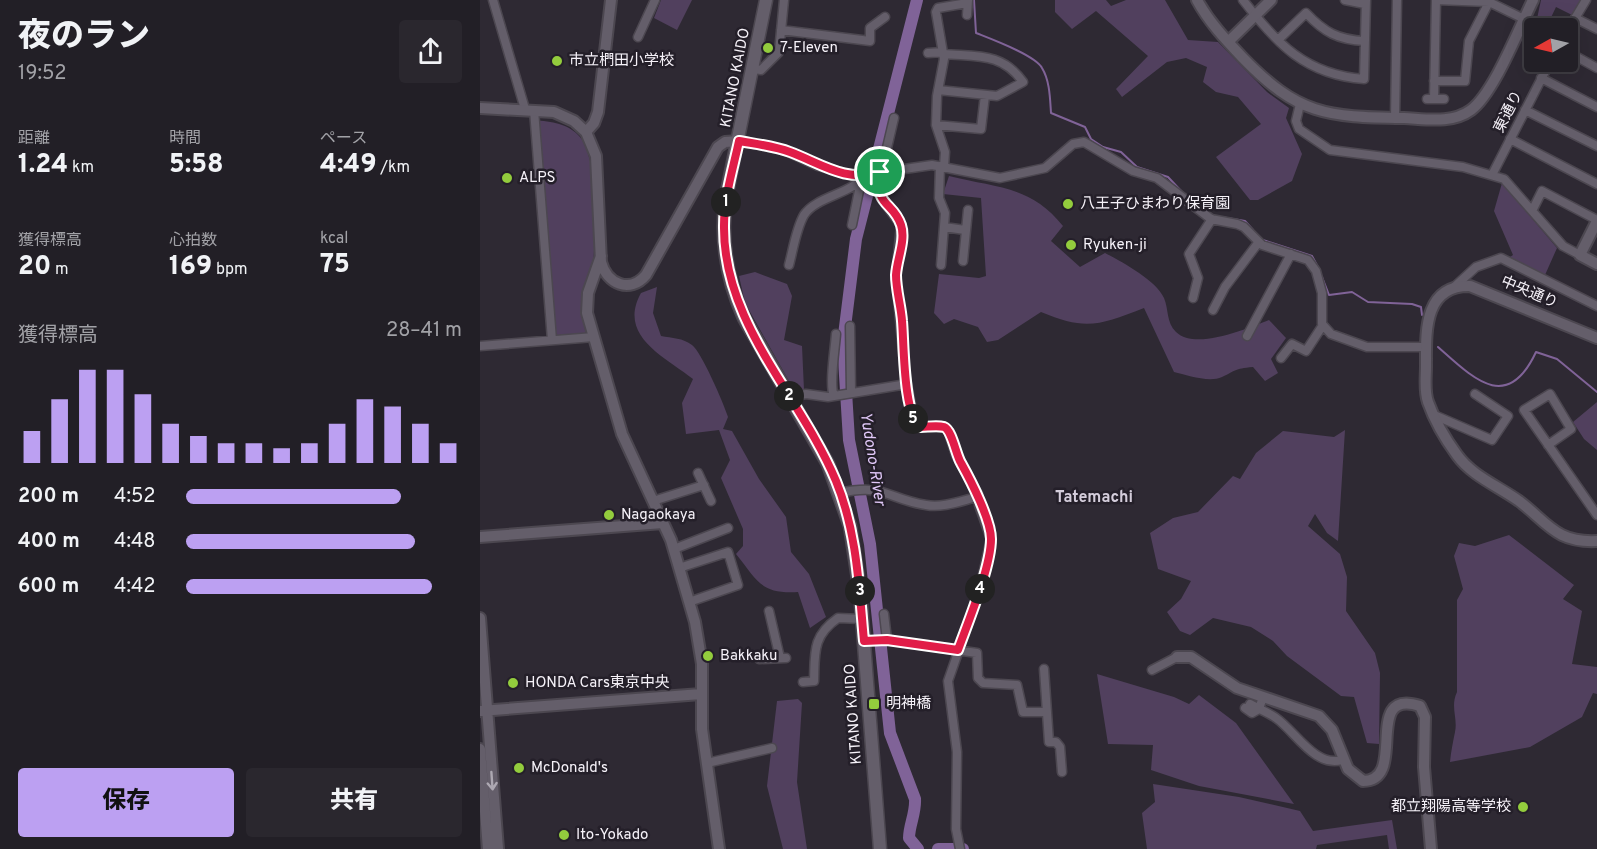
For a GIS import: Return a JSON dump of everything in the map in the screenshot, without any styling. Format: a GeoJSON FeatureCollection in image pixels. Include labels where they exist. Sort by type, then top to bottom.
{"type":"FeatureCollection","features":[{"type":"Feature","properties":{"kind":"main road","name":"KITANO KAIDO"},"geometry":{"type":"LineString","coordinates":[[766,0],[725,206],[724,238],[728,271],[744,318],[846,491],[856,556],[862,619],[869,641],[880,849]]}},
{"type":"Feature","properties":{"kind":"street"},"geometry":{"type":"LineString","coordinates":[[493,0],[529,109],[552,340]]}},
{"type":"Feature","properties":{"kind":"street"},"geometry":{"type":"LineString","coordinates":[[586,132],[594,123],[598,112],[611,0]]}},
{"type":"Feature","properties":{"kind":"street"},"geometry":{"type":"LineString","coordinates":[[638,37],[655,0]]}},
{"type":"Feature","properties":{"kind":"street"},"geometry":{"type":"LineString","coordinates":[[754,69],[761,70],[779,52],[784,0]]}},
{"type":"Feature","properties":{"kind":"street"},"geometry":{"type":"LineString","coordinates":[[1197,0],[1210,21],[1266,82],[1300,104],[1338,116],[1444,119],[1461,115],[1473,108],[1485,96],[1524,19],[1489,2],[1436,0],[1434,81],[1430,99],[1444,99]]}},
{"type":"Feature","properties":{"kind":"street"},"geometry":{"type":"LineString","coordinates":[[1243,0],[1279,39],[1311,67],[1337,76],[1364,79],[1366,2],[1345,0]]}},
{"type":"Feature","properties":{"kind":"street"},"geometry":{"type":"LineString","coordinates":[[1228,42],[1271,0]]}},
{"type":"Feature","properties":{"kind":"street"},"geometry":{"type":"LineString","coordinates":[[1395,118],[1397,0]]}},
{"type":"Feature","properties":{"kind":"street"},"geometry":{"type":"LineString","coordinates":[[1524,18],[1533,0]]}},
{"type":"Feature","properties":{"kind":"street"},"geometry":{"type":"LineString","coordinates":[[1575,18],[1586,0]]}},
{"type":"Feature","properties":{"kind":"street"},"geometry":{"type":"LineString","coordinates":[[941,265],[945,213],[939,198],[945,152],[936,125],[938,90],[944,68],[944,53],[937,9],[967,1],[967,15]]}},
{"type":"Feature","properties":{"kind":"street"},"geometry":{"type":"LineString","coordinates":[[1434,81],[1465,81],[1469,41],[1489,2]]}},
{"type":"Feature","properties":{"kind":"street"},"geometry":{"type":"LineString","coordinates":[[1279,39],[1306,13],[1320,27],[1334,36],[1365,41]]}},
{"type":"Feature","properties":{"kind":"street"},"geometry":{"type":"LineString","coordinates":[[781,30],[870,41],[870,28],[885,17]]}},
{"type":"Feature","properties":{"kind":"street"},"geometry":{"type":"LineString","coordinates":[[1578,20],[1597,29]]}},
{"type":"Feature","properties":{"kind":"street"},"geometry":{"type":"LineString","coordinates":[[928,53],[999,60],[1012,68],[1023,82],[997,96],[938,90]]}},
{"type":"Feature","properties":{"kind":"street"},"geometry":{"type":"LineString","coordinates":[[1578,58],[1597,68]]}},
{"type":"Feature","properties":{"kind":"street","name":"東通り"},"geometry":{"type":"LineString","coordinates":[[1492,175],[1544,72]]}},
{"type":"Feature","properties":{"kind":"street"},"geometry":{"type":"LineString","coordinates":[[1541,78],[1597,107]]}},
{"type":"Feature","properties":{"kind":"street"},"geometry":{"type":"LineString","coordinates":[[936,125],[981,129],[985,95]]}},
{"type":"Feature","properties":{"kind":"street"},"geometry":{"type":"LineString","coordinates":[[1300,104],[1296,121],[1299,129],[1326,148],[1463,167],[1510,183],[1563,246],[1597,264]]}},
{"type":"Feature","properties":{"kind":"street"},"geometry":{"type":"LineString","coordinates":[[480,108],[529,109],[560,114],[574,121],[586,132],[596,156],[601,256],[604,271],[614,282],[628,285],[642,279],[718,147],[725,142],[739,141],[784,150],[818,166],[863,178]]}},
{"type":"Feature","properties":{"kind":"street"},"geometry":{"type":"LineString","coordinates":[[1525,110],[1597,147]]}},
{"type":"Feature","properties":{"kind":"street"},"geometry":{"type":"LineString","coordinates":[[894,118],[879,172],[878,186],[881,198],[899,220],[902,229],[896,277],[907,384],[915,424],[921,427],[943,427],[948,430],[956,455],[978,494],[991,542],[979,593],[947,686],[957,752],[956,829],[960,845]]}},
{"type":"Feature","properties":{"kind":"street"},"geometry":{"type":"LineString","coordinates":[[1510,139],[1597,184]]}},
{"type":"Feature","properties":{"kind":"street"},"geometry":{"type":"LineString","coordinates":[[789,265],[805,214],[825,198],[863,178],[879,172],[917,166],[942,166],[1004,178],[1045,168],[1073,144],[1084,142],[1130,169],[1157,178],[1212,219],[1245,227],[1258,243],[1306,259],[1313,264],[1322,293],[1320,314],[1323,325],[1334,336],[1367,347],[1426,347]]}},
{"type":"Feature","properties":{"kind":"street"},"geometry":{"type":"LineString","coordinates":[[852,225],[863,178]]}},
{"type":"Feature","properties":{"kind":"street"},"geometry":{"type":"LineString","coordinates":[[1533,209],[1542,191],[1597,221],[1580,255]]}},
{"type":"Feature","properties":{"kind":"street"},"geometry":{"type":"LineString","coordinates":[[963,261],[968,210]]}},
{"type":"Feature","properties":{"kind":"street"},"geometry":{"type":"LineString","coordinates":[[1193,298],[1198,278],[1189,254],[1212,219]]}},
{"type":"Feature","properties":{"kind":"street"},"geometry":{"type":"LineString","coordinates":[[944,227],[965,230]]}},
{"type":"Feature","properties":{"kind":"street"},"geometry":{"type":"LineString","coordinates":[[1213,310],[1225,287],[1258,243]]}},
{"type":"Feature","properties":{"kind":"street"},"geometry":{"type":"LineString","coordinates":[[1247,336],[1291,254]]}},
{"type":"Feature","properties":{"kind":"street"},"geometry":{"type":"LineString","coordinates":[[601,256],[587,301],[594,337],[622,434],[674,549],[689,602],[702,664],[701,725],[719,849]]}},
{"type":"Feature","properties":{"kind":"street"},"geometry":{"type":"LineString","coordinates":[[1597,306],[1501,258],[1476,267],[1449,291],[1430,313],[1426,325],[1426,395],[1434,415],[1458,457],[1486,481],[1518,501],[1554,532],[1573,540],[1597,541]]}},
{"type":"Feature","properties":{"kind":"street","name":"中央通り"},"geometry":{"type":"LineString","coordinates":[[1449,291],[1461,286],[1476,287],[1597,338]]}},
{"type":"Feature","properties":{"kind":"street"},"geometry":{"type":"LineString","coordinates":[[1281,357],[1292,344],[1306,351],[1323,325]]}},
{"type":"Feature","properties":{"kind":"street"},"geometry":{"type":"LineString","coordinates":[[850,326],[850,392]]}},
{"type":"Feature","properties":{"kind":"street"},"geometry":{"type":"LineString","coordinates":[[835,396],[831,379],[834,371],[836,334]]}},
{"type":"Feature","properties":{"kind":"street"},"geometry":{"type":"LineString","coordinates":[[480,346],[594,337]]}},
{"type":"Feature","properties":{"kind":"street"},"geometry":{"type":"LineString","coordinates":[[790,397],[835,396],[907,384]]}},
{"type":"Feature","properties":{"kind":"street"},"geometry":{"type":"LineString","coordinates":[[1434,415],[1492,440],[1509,416],[1475,394]]}},
{"type":"Feature","properties":{"kind":"street"},"geometry":{"type":"LineString","coordinates":[[1548,444],[1571,429],[1550,394],[1524,410],[1597,515]]}},
{"type":"Feature","properties":{"kind":"street"},"geometry":{"type":"LineString","coordinates":[[698,473],[711,501]]}},
{"type":"Feature","properties":{"kind":"street"},"geometry":{"type":"LineString","coordinates":[[653,501],[704,484]]}},
{"type":"Feature","properties":{"kind":"street"},"geometry":{"type":"LineString","coordinates":[[846,491],[864,488],[882,490],[897,497],[930,506],[973,498],[978,494]]}},
{"type":"Feature","properties":{"kind":"street"},"geometry":{"type":"LineString","coordinates":[[480,537],[663,523]]}},
{"type":"Feature","properties":{"kind":"street"},"geometry":{"type":"LineString","coordinates":[[674,549],[728,528]]}},
{"type":"Feature","properties":{"kind":"street"},"geometry":{"type":"LineString","coordinates":[[680,568],[728,552],[738,585],[689,602]]}},
{"type":"Feature","properties":{"kind":"street"},"geometry":{"type":"LineString","coordinates":[[759,659],[783,658],[769,611]]}},
{"type":"Feature","properties":{"kind":"street"},"geometry":{"type":"LineString","coordinates":[[885,614],[886,640]]}},
{"type":"Feature","properties":{"kind":"street"},"geometry":{"type":"LineString","coordinates":[[480,618],[490,846]]}},
{"type":"Feature","properties":{"kind":"street"},"geometry":{"type":"LineString","coordinates":[[803,682],[814,681],[816,644],[824,630],[838,618],[862,619]]}},
{"type":"Feature","properties":{"kind":"street"},"geometry":{"type":"LineString","coordinates":[[869,641],[886,640],[977,653],[978,678],[986,685],[1017,685],[1023,712],[1047,712]]}},
{"type":"Feature","properties":{"kind":"street"},"geometry":{"type":"LineString","coordinates":[[1152,670],[1177,657],[1191,657],[1238,688],[1319,716],[1332,730],[1342,760],[1348,769],[1363,782],[1377,778],[1383,768],[1389,716],[1401,705],[1420,706],[1425,717],[1424,758],[1431,849]]}},
{"type":"Feature","properties":{"kind":"street"},"geometry":{"type":"LineString","coordinates":[[1044,669],[1049,742],[1056,742],[1060,747],[1062,772]]}},
{"type":"Feature","properties":{"kind":"street"},"geometry":{"type":"LineString","coordinates":[[484,711],[701,694]]}},
{"type":"Feature","properties":{"kind":"street"},"geometry":{"type":"LineString","coordinates":[[1259,709],[1263,697]]}},
{"type":"Feature","properties":{"kind":"street"},"geometry":{"type":"LineString","coordinates":[[1247,706],[1275,717],[1320,757],[1332,762],[1342,760]]}},
{"type":"Feature","properties":{"kind":"street"},"geometry":{"type":"LineString","coordinates":[[707,763],[772,748]]}},
{"type":"Feature","properties":{"kind":"street"},"geometry":{"type":"LineString","coordinates":[[480,749],[490,846]]}},
{"type":"Feature","properties":{"kind":"shaded area"},"geometry":{"type":"Polygon","coordinates":[[[661,0],[692,0],[677,30],[654,18],[661,0]]]}},
{"type":"Feature","properties":{"kind":"shaded area"},"geometry":{"type":"Polygon","coordinates":[[[1055,0],[1106,0],[1111,6],[1126,0],[1165,0],[1188,40],[1218,42],[1267,92],[1289,108],[1286,118],[1302,154],[1292,181],[1258,200],[1250,200],[1216,157],[1261,124],[1238,97],[1216,92],[1203,82],[1207,67],[1186,58],[1167,62],[1122,97],[1116,89],[1148,56],[1096,11],[1072,29],[1055,12],[1055,0]]]}},
{"type":"Feature","properties":{"kind":"shaded area"},"geometry":{"type":"Polygon","coordinates":[[[1541,0],[1582,0],[1572,15],[1556,7],[1551,18],[1537,18],[1541,0]]]}},
{"type":"Feature","properties":{"kind":"shaded area"},"geometry":{"type":"Polygon","coordinates":[[[534,120],[565,126],[575,132],[588,153],[595,201],[595,230],[587,331],[583,335],[551,337],[534,120]]]}},
{"type":"Feature","properties":{"kind":"shaded area"},"geometry":{"type":"Polygon","coordinates":[[[949,176],[1011,190],[1038,203],[1063,226],[1051,241],[1080,267],[1105,253],[1138,272],[1160,291],[1166,302],[1171,324],[1176,332],[1185,337],[1209,339],[1269,320],[1286,338],[1271,359],[1278,373],[1265,381],[1253,367],[1238,369],[1217,379],[1198,378],[1174,372],[1144,308],[1093,324],[1070,322],[1041,312],[998,340],[987,342],[978,327],[954,319],[944,324],[934,313],[939,274],[979,278],[986,276],[981,198],[943,194],[949,176]]]}},
{"type":"Feature","properties":{"kind":"shaded area"},"geometry":{"type":"Polygon","coordinates":[[[1502,183],[1557,248],[1545,275],[1510,257],[1513,255],[1494,211],[1502,183]]]}},
{"type":"Feature","properties":{"kind":"shaded area"},"geometry":{"type":"Polygon","coordinates":[[[755,272],[787,284],[792,296],[784,340],[802,346],[804,390],[794,390],[745,303],[739,276],[755,272]]]}},
{"type":"Feature","properties":{"kind":"shaded area"},"geometry":{"type":"Polygon","coordinates":[[[657,287],[653,313],[661,336],[685,341],[696,349],[712,378],[728,417],[723,429],[732,431],[759,479],[786,517],[791,552],[809,574],[826,617],[810,628],[798,592],[775,591],[767,588],[755,578],[736,554],[743,546],[743,529],[721,478],[730,460],[719,430],[686,434],[682,403],[693,379],[648,344],[635,321],[635,308],[641,293],[657,287]]]}},
{"type":"Feature","properties":{"kind":"shaded area"},"geometry":{"type":"Polygon","coordinates":[[[1597,402],[1597,450],[1584,439],[1573,422],[1597,402]]]}},
{"type":"Feature","properties":{"kind":"shaded area"},"geometry":{"type":"Polygon","coordinates":[[[1345,430],[1338,541],[1327,533],[1315,514],[1308,526],[1340,554],[1347,577],[1346,611],[1375,653],[1380,673],[1379,744],[1367,743],[1354,697],[1341,696],[1287,656],[1273,641],[1251,627],[1213,618],[1190,635],[1180,631],[1167,612],[1181,599],[1191,581],[1158,569],[1150,533],[1173,518],[1198,512],[1233,476],[1240,479],[1256,453],[1283,431],[1334,437],[1345,430]]]}},
{"type":"Feature","properties":{"kind":"shaded area"},"geometry":{"type":"Polygon","coordinates":[[[1509,535],[1574,585],[1563,599],[1582,611],[1572,664],[1597,667],[1597,694],[1593,693],[1582,717],[1530,747],[1450,762],[1456,727],[1454,708],[1457,692],[1457,600],[1463,589],[1454,556],[1459,543],[1475,546],[1509,535]]]}},
{"type":"Feature","properties":{"kind":"shaded area"},"geometry":{"type":"Polygon","coordinates":[[[1097,674],[1174,697],[1189,704],[1199,695],[1236,723],[1294,804],[1199,786],[1151,770],[1153,745],[1108,744],[1097,674]]]}},
{"type":"Feature","properties":{"kind":"shaded area"},"geometry":{"type":"Polygon","coordinates":[[[798,699],[802,703],[797,782],[807,849],[783,849],[767,786],[777,701],[798,699]]]}},
{"type":"Feature","properties":{"kind":"shaded area"},"geometry":{"type":"Polygon","coordinates":[[[1153,784],[1239,797],[1300,811],[1313,831],[1392,820],[1397,849],[1389,849],[1387,835],[1317,845],[1316,849],[1147,849],[1142,813],[1155,802],[1153,784]]]}},
{"type":"Feature","properties":{"kind":"waterway","name":"Yudono-River"},"geometry":{"type":"LineString","coordinates":[[917,0],[856,239],[843,343],[849,440],[870,544],[890,733],[915,799],[909,838],[918,849]]}},
{"type":"Feature","properties":{"kind":"waterway"},"geometry":{"type":"LineString","coordinates":[[974,0],[976,33],[1022,53],[1042,68],[1048,84],[1051,113],[1085,127],[1091,139],[1103,147],[1121,152],[1137,167],[1168,177],[1182,192]]}},
{"type":"Feature","properties":{"kind":"waterway"},"geometry":{"type":"LineString","coordinates":[[1221,217],[1245,221],[1253,230]]}},
{"type":"Feature","properties":{"kind":"waterway"},"geometry":{"type":"LineString","coordinates":[[1263,240],[1312,256],[1319,269]]}},
{"type":"Feature","properties":{"kind":"waterway"},"geometry":{"type":"LineString","coordinates":[[1322,277],[1329,295],[1352,292],[1368,302],[1412,304],[1421,307],[1422,315]]}},
{"type":"Feature","properties":{"kind":"waterway"},"geometry":{"type":"LineString","coordinates":[[1438,347],[1477,379],[1501,386],[1513,382],[1525,371],[1536,352],[1557,359],[1597,392]]}},
{"type":"Feature","properties":{"kind":"waterway","name":"Yudono-River"},"geometry":{"type":"LineString","coordinates":[[938,849],[963,849]]}},
{"type":"Feature","properties":{"kind":"place","name":"7-Eleven"},"geometry":{"type":"Point","coordinates":[768,48]}},
{"type":"Feature","properties":{"kind":"place","name":"市立椚田小学校"},"geometry":{"type":"Point","coordinates":[557,61]}},
{"type":"Feature","properties":{"kind":"place","name":"ALPS"},"geometry":{"type":"Point","coordinates":[507,178]}},
{"type":"Feature","properties":{"kind":"place","name":"八王子ひまわり保育園"},"geometry":{"type":"Point","coordinates":[1068,204]}},
{"type":"Feature","properties":{"kind":"place","name":"Ryuken-ji"},"geometry":{"type":"Point","coordinates":[1071,245]}},
{"type":"Feature","properties":{"kind":"place","name":"Nagaokaya"},"geometry":{"type":"Point","coordinates":[609,515]}},
{"type":"Feature","properties":{"kind":"place","name":"Bakkaku"},"geometry":{"type":"Point","coordinates":[708,656]}},
{"type":"Feature","properties":{"kind":"place","name":"HONDA Cars東京中央"},"geometry":{"type":"Point","coordinates":[513,683]}},
{"type":"Feature","properties":{"kind":"place","name":"明神橋"},"geometry":{"type":"Point","coordinates":[874,704]}},
{"type":"Feature","properties":{"kind":"place","name":"McDonald's"},"geometry":{"type":"Point","coordinates":[519,768]}},
{"type":"Feature","properties":{"kind":"place","name":"都立翔陽高等学校"},"geometry":{"type":"Point","coordinates":[1523,807]}},
{"type":"Feature","properties":{"kind":"place","name":"Ito-Yokado"},"geometry":{"type":"Point","coordinates":[564,835]}},
{"type":"Feature","properties":{"kind":"district","name":"Tatemachi"},"geometry":{"type":"Point","coordinates":[1094,498]}},
{"type":"Feature","properties":{"kind":"route"},"geometry":{"type":"LineString","coordinates":[[739,141],[784,150],[818,166],[856,176],[880,172],[879,193],[884,203],[899,220],[902,229],[896,277],[900,300],[905,374],[915,424],[921,427],[945,427],[950,433],[956,455],[978,494],[979,505],[991,539],[979,593],[958,650],[887,640],[864,641],[858,566],[848,516],[840,493],[821,451],[744,318],[738,305],[726,259],[725,206],[739,141]]}}]}
